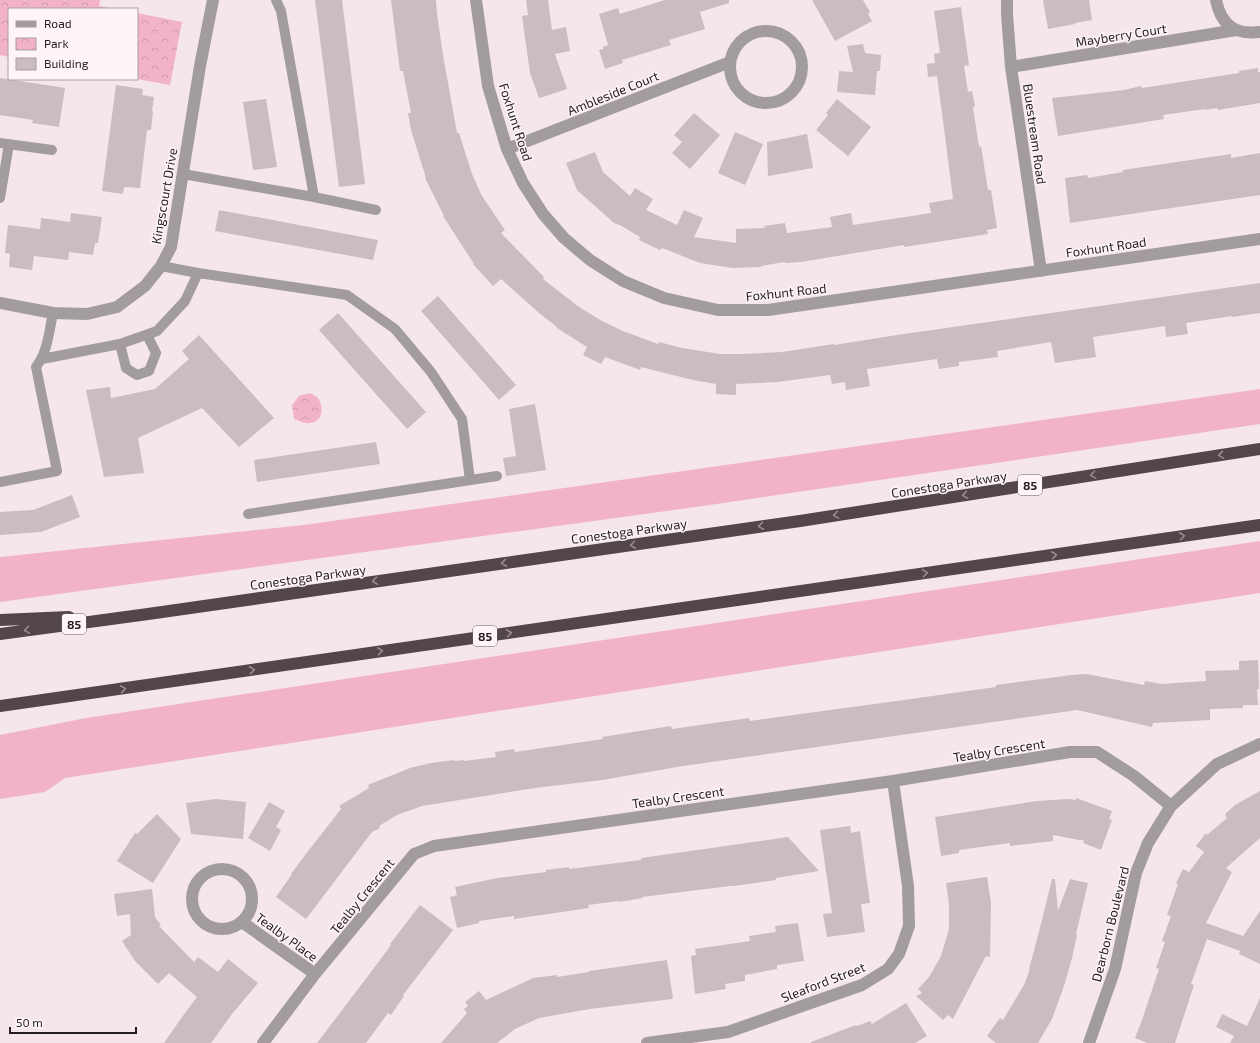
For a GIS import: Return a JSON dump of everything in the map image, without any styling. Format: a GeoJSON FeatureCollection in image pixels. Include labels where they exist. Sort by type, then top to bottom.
{"type":"FeatureCollection","features":[{"type":"Feature","properties":{"kind":"highway","name":"Conestoga Parkway"},"geometry":{"type":"LineString","coordinates":[[0,634],[792,522],[1260,450]]}},
{"type":"Feature","properties":{"kind":"highway","name":"85"},"geometry":{"type":"LineString","coordinates":[[0,706],[1260,525]]}},
{"type":"Feature","properties":{"kind":"highway"},"geometry":{"type":"LineString","coordinates":[[0,620],[148,614]]}},
{"type":"Feature","properties":{"kind":"highway"},"geometry":{"type":"LineString","coordinates":[[0,713],[84,694]]}},
{"type":"Feature","properties":{"kind":"street","name":"Kingscourt Drive"},"geometry":{"type":"LineString","coordinates":[[0,303],[53,313],[87,314],[117,307],[145,286],[161,266],[171,247],[213,0]]}},
{"type":"Feature","properties":{"kind":"street","name":"Foxhunt Road"},"geometry":{"type":"LineString","coordinates":[[476,0],[488,86],[507,149],[522,183],[543,214],[564,238],[590,260],[623,281],[664,298],[718,310],[768,310],[1260,238]]}},
{"type":"Feature","properties":{"kind":"street","name":"Bluestream Road"},"geometry":{"type":"LineString","coordinates":[[1007,0],[1012,67],[1041,271]]}},
{"type":"Feature","properties":{"kind":"street"},"geometry":{"type":"LineString","coordinates":[[1216,0],[1218,11],[1224,22],[1236,30]]}},
{"type":"Feature","properties":{"kind":"street","name":"Mayberry Court"},"geometry":{"type":"LineString","coordinates":[[1012,67],[1236,30],[1248,33],[1260,32]]}},
{"type":"Feature","properties":{"kind":"street"},"geometry":{"type":"LineString","coordinates":[[769,31],[781,34],[792,42],[799,52],[802,71],[798,84],[785,98],[773,102],[757,102],[746,97],[732,82],[729,69],[730,62],[734,50],[741,40],[752,33],[769,31]]}},
{"type":"Feature","properties":{"kind":"street","name":"Ambleside Court"},"geometry":{"type":"LineString","coordinates":[[507,149],[730,62]]}},
{"type":"Feature","properties":{"kind":"street","name":"Dearborn Boulevard"},"geometry":{"type":"LineString","coordinates":[[1089,1043],[1115,969],[1136,872],[1148,843],[1171,806],[1217,764],[1260,744]]}},
{"type":"Feature","properties":{"kind":"street","name":"Tealby Crescent"},"geometry":{"type":"LineString","coordinates":[[263,1043],[315,974],[414,854],[434,846],[893,781],[1070,752],[1097,752],[1134,776],[1171,806]]}},
{"type":"Feature","properties":{"kind":"street","name":"Sleaford Street"},"geometry":{"type":"LineString","coordinates":[[647,1043],[728,1032],[862,985],[888,969],[899,954],[909,926],[908,886],[893,781]]}},
{"type":"Feature","properties":{"kind":"street","name":"Tealby Place"},"geometry":{"type":"LineString","coordinates":[[225,868],[242,876],[248,883],[252,893],[252,904],[248,914],[242,922],[233,927],[220,929],[209,926],[200,920],[194,911],[191,900],[193,890],[198,880],[206,873],[214,869],[225,868]]}},
{"type":"Feature","properties":{"kind":"street","name":"Tealby Place"},"geometry":{"type":"LineString","coordinates":[[242,922],[315,974]]}},
{"type":"Feature","properties":{"kind":"lane"},"geometry":{"type":"LineString","coordinates":[[276,0],[281,11],[314,197]]}},
{"type":"Feature","properties":{"kind":"lane"},"geometry":{"type":"LineString","coordinates":[[0,198],[5,144],[52,150]]}},
{"type":"Feature","properties":{"kind":"lane"},"geometry":{"type":"LineString","coordinates":[[183,174],[314,197],[376,210]]}},
{"type":"Feature","properties":{"kind":"lane"},"geometry":{"type":"LineString","coordinates":[[161,266],[198,273],[347,295],[395,329],[431,372],[462,419],[470,480]]}},
{"type":"Feature","properties":{"kind":"lane"},"geometry":{"type":"LineString","coordinates":[[42,359],[120,344],[157,331],[185,301],[198,273]]}},
{"type":"Feature","properties":{"kind":"lane"},"geometry":{"type":"LineString","coordinates":[[0,482],[57,471],[36,367],[42,359],[47,345],[53,313]]}},
{"type":"Feature","properties":{"kind":"lane"},"geometry":{"type":"LineString","coordinates":[[120,344],[126,368],[136,375],[149,371],[156,353],[147,334]]}},
{"type":"Feature","properties":{"kind":"lane"},"geometry":{"type":"LineString","coordinates":[[248,514],[497,476]]}},
{"type":"Feature","properties":{"kind":"green space"},"geometry":{"type":"Polygon","coordinates":[[[0,0],[100,0],[99,6],[110,8],[8,8],[8,57],[0,55],[0,0]]]}},
{"type":"Feature","properties":{"kind":"green space"},"geometry":{"type":"Polygon","coordinates":[[[138,13],[182,22],[170,85],[138,79],[138,13]]]}},
{"type":"Feature","properties":{"kind":"green space"},"geometry":{"type":"Polygon","coordinates":[[[1260,389],[1260,424],[703,506],[0,602],[0,557],[304,525],[1260,389]]]}},
{"type":"Feature","properties":{"kind":"green space"},"geometry":{"type":"Polygon","coordinates":[[[310,393],[318,398],[320,402],[321,415],[316,421],[311,423],[303,423],[294,419],[292,405],[299,396],[310,393]]]}},
{"type":"Feature","properties":{"kind":"green space"},"geometry":{"type":"Polygon","coordinates":[[[1260,541],[1260,593],[65,778],[45,792],[0,799],[0,735],[86,718],[1260,541]]]}},
{"type":"Feature","properties":{"kind":"building"},"geometry":{"type":"Polygon","coordinates":[[[315,0],[342,0],[365,184],[339,187],[315,0]]]}},
{"type":"Feature","properties":{"kind":"building"},"geometry":{"type":"Polygon","coordinates":[[[391,0],[436,0],[443,55],[457,133],[459,133],[472,174],[482,196],[505,230],[501,233],[544,277],[543,279],[579,307],[602,321],[623,331],[658,344],[659,342],[682,348],[720,354],[782,352],[1260,283],[1260,313],[1186,323],[1188,334],[1166,337],[1165,326],[1093,337],[1096,357],[1055,363],[1051,342],[997,351],[998,357],[959,362],[959,366],[939,369],[937,359],[867,369],[870,386],[846,390],[845,382],[832,384],[830,375],[778,382],[736,384],[736,395],[716,394],[716,384],[641,367],[640,370],[605,357],[601,364],[583,355],[587,347],[557,328],[501,279],[493,286],[473,264],[443,216],[425,178],[411,130],[408,113],[411,113],[403,71],[400,71],[391,0]]]}},
{"type":"Feature","properties":{"kind":"building"},"geometry":{"type":"Polygon","coordinates":[[[526,0],[548,0],[552,30],[566,27],[570,51],[555,54],[567,89],[539,98],[530,73],[522,16],[528,15],[526,0]]]}},
{"type":"Feature","properties":{"kind":"building"},"geometry":{"type":"Polygon","coordinates":[[[665,0],[729,0],[729,3],[700,12],[705,29],[669,40],[671,45],[622,60],[623,63],[605,69],[599,50],[608,45],[599,14],[618,8],[620,14],[665,0]]]}},
{"type":"Feature","properties":{"kind":"building"},"geometry":{"type":"Polygon","coordinates":[[[812,0],[863,0],[870,12],[868,14],[872,21],[835,41],[812,0]]]}},
{"type":"Feature","properties":{"kind":"building"},"geometry":{"type":"Polygon","coordinates":[[[1043,0],[1089,0],[1092,20],[1048,29],[1043,0]]]}},
{"type":"Feature","properties":{"kind":"building"},"geometry":{"type":"Polygon","coordinates":[[[961,7],[969,65],[964,66],[968,92],[972,91],[979,147],[981,146],[988,190],[991,190],[997,228],[987,230],[988,234],[904,247],[904,245],[801,262],[785,262],[761,267],[732,268],[700,263],[662,248],[660,250],[639,240],[640,237],[614,223],[577,190],[566,163],[595,152],[603,172],[630,196],[635,188],[653,199],[646,210],[677,225],[684,210],[703,218],[694,237],[736,243],[736,229],[765,228],[764,226],[785,223],[787,233],[832,227],[830,217],[851,213],[853,225],[931,213],[929,203],[953,199],[937,76],[928,77],[927,64],[935,63],[934,54],[940,53],[934,11],[961,7]]]}},
{"type":"Feature","properties":{"kind":"building"},"geometry":{"type":"Polygon","coordinates":[[[863,44],[865,53],[881,55],[880,71],[877,71],[875,95],[837,92],[839,71],[853,72],[847,46],[863,44]]]}},
{"type":"Feature","properties":{"kind":"building"},"geometry":{"type":"Polygon","coordinates":[[[1258,68],[1258,72],[1260,72],[1260,103],[1218,110],[1217,108],[1205,109],[1163,115],[1164,119],[1058,136],[1052,98],[1124,90],[1141,86],[1142,88],[1239,73],[1239,71],[1258,68]]]}},
{"type":"Feature","properties":{"kind":"building"},"geometry":{"type":"Polygon","coordinates":[[[0,78],[65,88],[59,127],[32,123],[33,120],[0,115],[0,78]]]}},
{"type":"Feature","properties":{"kind":"building"},"geometry":{"type":"Polygon","coordinates":[[[116,85],[143,89],[142,95],[154,97],[151,130],[147,130],[140,188],[124,187],[123,194],[102,191],[116,85]]]}},
{"type":"Feature","properties":{"kind":"building"},"geometry":{"type":"Polygon","coordinates":[[[266,99],[277,167],[253,170],[243,102],[266,99]]]}},
{"type":"Feature","properties":{"kind":"building"},"geometry":{"type":"Polygon","coordinates":[[[837,99],[871,127],[848,156],[816,130],[828,115],[826,113],[837,99]]]}},
{"type":"Feature","properties":{"kind":"building"},"geometry":{"type":"Polygon","coordinates":[[[694,113],[720,135],[690,169],[672,153],[682,142],[674,135],[694,113]]]}},
{"type":"Feature","properties":{"kind":"building"},"geometry":{"type":"Polygon","coordinates":[[[735,132],[763,144],[745,185],[718,173],[735,132]]]}},
{"type":"Feature","properties":{"kind":"building"},"geometry":{"type":"Polygon","coordinates":[[[807,134],[813,168],[768,176],[767,142],[807,134]]]}},
{"type":"Feature","properties":{"kind":"building"},"geometry":{"type":"Polygon","coordinates":[[[1260,153],[1260,195],[1070,223],[1065,178],[1087,175],[1088,178],[1123,172],[1123,170],[1231,154],[1231,158],[1260,153]]]}},
{"type":"Feature","properties":{"kind":"building"},"geometry":{"type":"Polygon","coordinates":[[[219,210],[378,240],[373,260],[215,231],[219,210]]]}},
{"type":"Feature","properties":{"kind":"building"},"geometry":{"type":"Polygon","coordinates":[[[71,213],[102,217],[98,243],[95,243],[93,255],[69,252],[68,260],[34,256],[32,270],[9,267],[10,254],[5,253],[8,225],[40,229],[41,218],[70,222],[71,213]]]}},
{"type":"Feature","properties":{"kind":"building"},"geometry":{"type":"Polygon","coordinates":[[[438,296],[516,385],[499,400],[421,311],[438,296]]]}},
{"type":"Feature","properties":{"kind":"building"},"geometry":{"type":"Polygon","coordinates":[[[338,313],[426,412],[407,429],[319,330],[338,313]]]}},
{"type":"Feature","properties":{"kind":"building"},"geometry":{"type":"Polygon","coordinates":[[[199,335],[274,418],[239,447],[202,408],[138,438],[144,473],[104,477],[86,390],[110,387],[111,398],[155,389],[189,359],[182,351],[199,335]]]}},
{"type":"Feature","properties":{"kind":"building"},"geometry":{"type":"Polygon","coordinates":[[[535,404],[546,470],[506,476],[503,458],[516,456],[509,409],[535,404]]]}},
{"type":"Feature","properties":{"kind":"building"},"geometry":{"type":"Polygon","coordinates":[[[376,442],[380,464],[257,482],[254,460],[376,442]]]}},
{"type":"Feature","properties":{"kind":"building"},"geometry":{"type":"Polygon","coordinates":[[[72,495],[80,517],[41,532],[0,535],[0,512],[33,510],[72,495]]]}},
{"type":"Feature","properties":{"kind":"building"},"geometry":{"type":"Polygon","coordinates":[[[1258,660],[1258,705],[1243,705],[1243,708],[1210,709],[1210,720],[1153,723],[1152,727],[1077,710],[683,766],[602,780],[535,788],[422,806],[397,815],[372,832],[306,919],[276,897],[302,859],[341,809],[339,806],[369,788],[368,785],[410,768],[454,760],[464,761],[496,757],[495,752],[514,749],[515,752],[603,739],[602,737],[671,726],[672,729],[749,718],[750,721],[1072,675],[1086,674],[1144,685],[1145,681],[1162,684],[1206,681],[1205,671],[1239,670],[1239,661],[1258,660]]]}},
{"type":"Feature","properties":{"kind":"building"},"geometry":{"type":"Polygon","coordinates":[[[1260,791],[1260,838],[1226,868],[1232,872],[1206,923],[1243,936],[1260,911],[1260,964],[1239,954],[1240,951],[1207,939],[1191,984],[1194,985],[1175,1043],[1147,1043],[1135,1038],[1159,969],[1156,968],[1165,942],[1162,941],[1171,916],[1167,915],[1178,884],[1176,883],[1183,869],[1189,872],[1204,852],[1196,846],[1206,833],[1207,835],[1227,818],[1225,814],[1235,805],[1260,791]]]}},
{"type":"Feature","properties":{"kind":"building"},"geometry":{"type":"Polygon","coordinates":[[[1076,798],[1112,811],[1109,819],[1112,820],[1101,850],[1083,843],[1084,840],[1053,835],[1053,841],[1010,846],[1010,843],[959,850],[959,853],[941,856],[935,817],[1037,801],[1068,799],[1076,800],[1076,798]]]}},
{"type":"Feature","properties":{"kind":"building"},"geometry":{"type":"Polygon","coordinates":[[[216,799],[246,802],[243,839],[191,834],[186,803],[216,799]]]}},
{"type":"Feature","properties":{"kind":"building"},"geometry":{"type":"Polygon","coordinates":[[[269,802],[285,811],[276,827],[281,830],[270,851],[248,838],[269,802]]]}},
{"type":"Feature","properties":{"kind":"building"},"geometry":{"type":"Polygon","coordinates":[[[157,814],[181,839],[153,883],[117,861],[135,833],[137,834],[157,814]]]}},
{"type":"Feature","properties":{"kind":"building"},"geometry":{"type":"Polygon","coordinates":[[[850,826],[851,833],[860,831],[870,903],[861,904],[865,932],[827,937],[823,914],[832,913],[820,830],[850,826]]]}},
{"type":"Feature","properties":{"kind":"building"},"geometry":{"type":"Polygon","coordinates":[[[788,837],[819,871],[776,878],[776,880],[588,905],[589,908],[514,919],[514,916],[479,921],[479,923],[457,928],[450,897],[457,895],[455,887],[497,878],[546,872],[546,870],[569,867],[569,869],[641,860],[641,858],[788,837]]]}},
{"type":"Feature","properties":{"kind":"building"},"geometry":{"type":"Polygon","coordinates":[[[987,877],[991,903],[990,957],[986,956],[953,1019],[948,1015],[943,1020],[916,996],[922,993],[918,989],[929,977],[941,956],[949,929],[949,905],[946,883],[987,877]]]}},
{"type":"Feature","properties":{"kind":"building"},"geometry":{"type":"Polygon","coordinates":[[[1052,879],[1055,879],[1058,911],[1070,879],[1088,883],[1072,958],[1064,986],[1052,1019],[1038,1043],[996,1043],[987,1036],[1000,1018],[1003,1020],[1024,985],[1030,969],[1052,879]]]}},
{"type":"Feature","properties":{"kind":"building"},"geometry":{"type":"Polygon","coordinates":[[[152,889],[155,917],[161,925],[159,926],[194,962],[198,957],[218,972],[228,959],[258,983],[232,1014],[211,1043],[164,1043],[197,997],[169,973],[158,984],[135,961],[122,941],[131,935],[130,914],[117,916],[114,894],[152,889]]]}},
{"type":"Feature","properties":{"kind":"building"},"geometry":{"type":"Polygon","coordinates":[[[420,905],[453,930],[403,995],[404,996],[391,1015],[388,1013],[366,1043],[317,1043],[371,972],[420,905]]]}},
{"type":"Feature","properties":{"kind":"building"},"geometry":{"type":"Polygon","coordinates":[[[798,923],[804,961],[777,965],[777,969],[745,975],[745,981],[725,984],[726,989],[695,994],[691,956],[696,955],[695,949],[750,941],[749,936],[776,932],[775,926],[798,923]]]}},
{"type":"Feature","properties":{"kind":"building"},"geometry":{"type":"Polygon","coordinates":[[[667,960],[672,999],[590,1009],[539,1018],[515,1029],[497,1043],[441,1043],[467,1013],[464,1009],[468,1006],[465,1002],[479,991],[486,1000],[533,978],[557,975],[557,977],[667,960]]]}},
{"type":"Feature","properties":{"kind":"building"},"geometry":{"type":"Polygon","coordinates":[[[1260,998],[1260,1043],[1230,1043],[1234,1036],[1216,1027],[1222,1014],[1247,1026],[1260,998]]]}},
{"type":"Feature","properties":{"kind":"building"},"geometry":{"type":"Polygon","coordinates":[[[906,1003],[927,1036],[915,1043],[811,1043],[856,1025],[857,1026],[870,1021],[872,1024],[906,1003]]]}}]}
